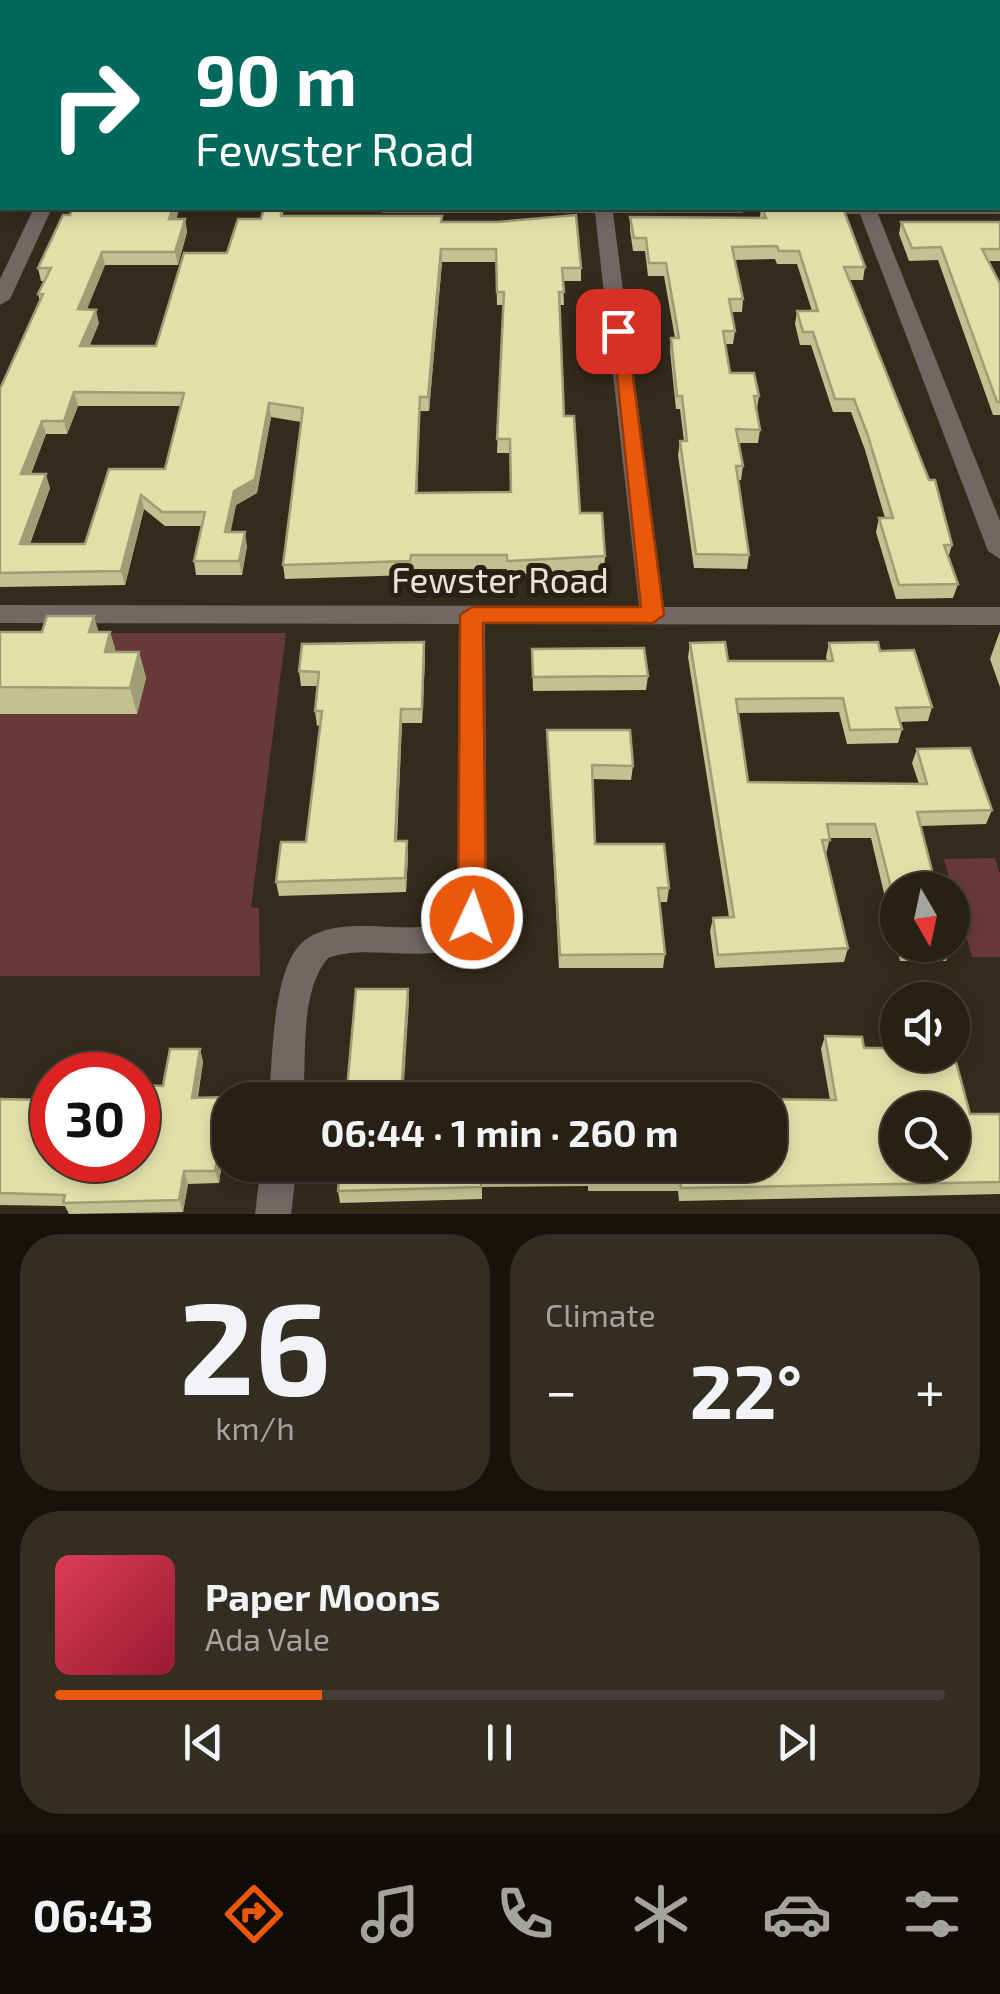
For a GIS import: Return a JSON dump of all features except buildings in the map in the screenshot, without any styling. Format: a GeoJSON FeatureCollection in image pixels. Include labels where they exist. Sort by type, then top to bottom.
{"type":"FeatureCollection","features":[{"type":"Feature","properties":{"kind":"street"},"geometry":{"type":"LineString","coordinates":[[0,298],[42,210]]}},
{"type":"Feature","properties":{"kind":"street"},"geometry":{"type":"LineString","coordinates":[[603,210],[653,615]]}},
{"type":"Feature","properties":{"kind":"street"},"geometry":{"type":"LineString","coordinates":[[753,210],[766,211]]}},
{"type":"Feature","properties":{"kind":"street"},"geometry":{"type":"LineString","coordinates":[[869,210],[1000,551]]}},
{"type":"Feature","properties":{"kind":"street","name":"Fewster Road"},"geometry":{"type":"LineString","coordinates":[[0,614],[1000,616]]}},
{"type":"Feature","properties":{"kind":"street"},"geometry":{"type":"LineString","coordinates":[[288,1082],[300,976],[309,955],[328,942],[445,940],[472,918],[472,615]]}},
{"type":"Feature","properties":{"kind":"street"},"geometry":{"type":"LineString","coordinates":[[273,1214],[277,1182]]}},
{"type":"Feature","properties":{"kind":"shaded area"},"geometry":{"type":"Polygon","coordinates":[[[0,633],[286,633],[251,907],[259,908],[260,976],[0,976],[0,633]]]}},
{"type":"Feature","properties":{"kind":"shaded area"},"geometry":{"type":"Polygon","coordinates":[[[995,858],[1000,874],[1000,957],[972,957],[970,872],[948,872],[944,859],[995,858]]]}},
{"type":"Feature","properties":{"kind":"route"},"geometry":{"type":"LineString","coordinates":[[472,918],[472,615],[653,615],[618,331]]}}]}
